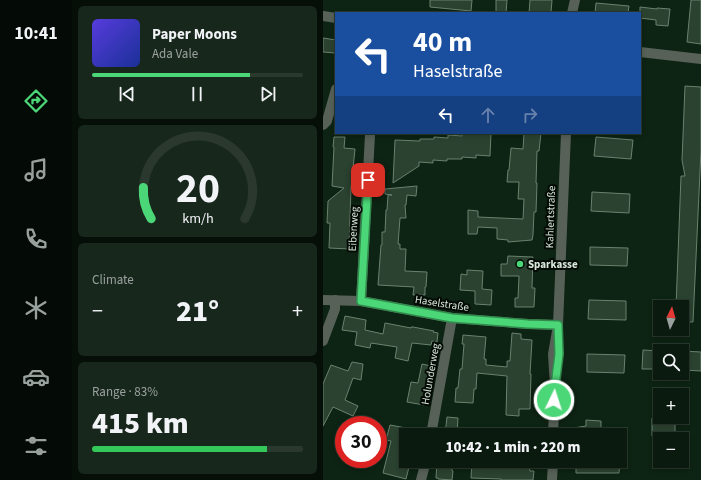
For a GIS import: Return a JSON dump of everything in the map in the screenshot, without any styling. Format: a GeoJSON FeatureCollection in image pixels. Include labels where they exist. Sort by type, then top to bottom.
{"type":"FeatureCollection","features":[{"type":"Feature","properties":{"kind":"street"},"geometry":{"type":"LineString","coordinates":[[572,12],[575,0]]}},
{"type":"Feature","properties":{"kind":"street"},"geometry":{"type":"LineString","coordinates":[[575,0],[577,12]]}},
{"type":"Feature","properties":{"kind":"street"},"geometry":{"type":"LineString","coordinates":[[323,16],[335,18]]}},
{"type":"Feature","properties":{"kind":"street"},"geometry":{"type":"LineString","coordinates":[[641,52],[701,58]]}},
{"type":"Feature","properties":{"kind":"street"},"geometry":{"type":"LineString","coordinates":[[323,125],[327,121],[335,93]]}},
{"type":"Feature","properties":{"kind":"street","name":"Kahlertstraße"},"geometry":{"type":"LineString","coordinates":[[553,428],[555,386],[553,354],[557,326],[566,134]]}},
{"type":"Feature","properties":{"kind":"street","name":"Eibenweg"},"geometry":{"type":"LineString","coordinates":[[361,301],[370,135]]}},
{"type":"Feature","properties":{"kind":"street","name":"Haselstraße"},"geometry":{"type":"LineString","coordinates":[[323,300],[361,301],[452,318],[557,326]]}},
{"type":"Feature","properties":{"kind":"street"},"geometry":{"type":"LineString","coordinates":[[323,341],[335,309],[335,300]]}},
{"type":"Feature","properties":{"kind":"street","name":"Holunderweg"},"geometry":{"type":"LineString","coordinates":[[432,428],[452,318]]}},
{"type":"Feature","properties":{"kind":"street"},"geometry":{"type":"LineString","coordinates":[[421,480],[424,468]]}},
{"type":"Feature","properties":{"kind":"street"},"geometry":{"type":"LineString","coordinates":[[552,480],[553,468]]}},
{"type":"Feature","properties":{"kind":"building"},"geometry":{"type":"Polygon","coordinates":[[[430,0],[472,0],[471,11],[430,7],[430,0]]]}},
{"type":"Feature","properties":{"kind":"building"},"geometry":{"type":"Polygon","coordinates":[[[496,0],[507,0],[506,12],[496,12],[496,0]]]}},
{"type":"Feature","properties":{"kind":"building"},"geometry":{"type":"Polygon","coordinates":[[[530,0],[552,0],[551,12],[529,12],[530,0]]]}},
{"type":"Feature","properties":{"kind":"building"},"geometry":{"type":"Polygon","coordinates":[[[691,0],[701,0],[701,44],[687,42],[691,0]]]}},
{"type":"Feature","properties":{"kind":"building"},"geometry":{"type":"Polygon","coordinates":[[[596,3],[629,6],[628,12],[595,12],[596,3]]]}},
{"type":"Feature","properties":{"kind":"building"},"geometry":{"type":"Polygon","coordinates":[[[640,7],[670,9],[668,26],[656,25],[656,20],[641,18],[640,7]]]}},
{"type":"Feature","properties":{"kind":"building"},"geometry":{"type":"Polygon","coordinates":[[[323,38],[335,40],[335,53],[323,52],[323,38]]]}},
{"type":"Feature","properties":{"kind":"building"},"geometry":{"type":"Polygon","coordinates":[[[685,86],[701,87],[701,150],[693,322],[689,322],[689,300],[676,300],[681,176],[685,176],[682,160],[685,86]]]}},
{"type":"Feature","properties":{"kind":"building"},"geometry":{"type":"Polygon","coordinates":[[[462,134],[491,134],[490,156],[476,155],[476,158],[462,157],[462,159],[447,159],[447,161],[433,160],[433,163],[419,162],[419,166],[393,183],[395,140],[420,141],[420,139],[434,139],[434,137],[448,138],[448,135],[462,136],[462,134]]]}},
{"type":"Feature","properties":{"kind":"building"},"geometry":{"type":"Polygon","coordinates":[[[524,134],[541,134],[539,151],[537,151],[536,212],[534,212],[532,240],[508,242],[508,240],[497,239],[497,228],[478,227],[477,234],[468,234],[468,210],[478,211],[478,217],[523,219],[524,199],[518,199],[519,182],[507,182],[511,148],[523,149],[524,134]]]}},
{"type":"Feature","properties":{"kind":"building"},"geometry":{"type":"Polygon","coordinates":[[[334,137],[345,137],[344,148],[355,149],[351,188],[349,249],[329,248],[330,223],[327,223],[328,201],[344,188],[332,186],[334,137]]]}},
{"type":"Feature","properties":{"kind":"building"},"geometry":{"type":"Polygon","coordinates":[[[596,137],[633,140],[631,159],[594,156],[596,137]]]}},
{"type":"Feature","properties":{"kind":"building"},"geometry":{"type":"Polygon","coordinates":[[[417,186],[416,196],[407,195],[405,205],[406,218],[400,218],[398,244],[400,244],[400,249],[406,249],[405,271],[427,272],[425,295],[413,295],[414,287],[378,285],[382,232],[385,232],[388,195],[392,195],[385,194],[385,189],[417,186]]]}},
{"type":"Feature","properties":{"kind":"building"},"geometry":{"type":"Polygon","coordinates":[[[592,192],[630,194],[629,213],[591,211],[592,192]]]}},
{"type":"Feature","properties":{"kind":"building"},"geometry":{"type":"Polygon","coordinates":[[[590,247],[628,248],[627,266],[590,265],[590,247]]]}},
{"type":"Feature","properties":{"kind":"building"},"geometry":{"type":"Polygon","coordinates":[[[508,256],[533,257],[532,288],[535,288],[534,307],[515,307],[515,298],[518,298],[519,276],[501,276],[501,264],[507,264],[508,256]]]}},
{"type":"Feature","properties":{"kind":"building"},"geometry":{"type":"Polygon","coordinates":[[[467,270],[483,271],[482,289],[492,290],[491,305],[475,304],[475,291],[460,290],[461,274],[467,275],[467,270]]]}},
{"type":"Feature","properties":{"kind":"building"},"geometry":{"type":"Polygon","coordinates":[[[589,300],[626,301],[626,320],[588,319],[589,300]]]}},
{"type":"Feature","properties":{"kind":"building"},"geometry":{"type":"Polygon","coordinates":[[[345,316],[366,320],[365,330],[383,334],[385,323],[434,331],[433,332],[438,333],[437,342],[432,341],[431,345],[412,343],[408,361],[395,358],[397,347],[371,343],[370,348],[355,345],[357,332],[342,330],[345,316]]]}},
{"type":"Feature","properties":{"kind":"building"},"geometry":{"type":"Polygon","coordinates":[[[512,333],[521,334],[521,339],[532,340],[530,409],[519,409],[519,416],[506,415],[507,376],[477,373],[473,403],[455,402],[460,369],[462,369],[464,344],[462,344],[463,335],[486,337],[484,359],[486,359],[486,365],[507,367],[507,361],[510,361],[512,333]]]}},
{"type":"Feature","properties":{"kind":"building"},"geometry":{"type":"Polygon","coordinates":[[[643,350],[653,351],[653,369],[642,369],[643,350]]]}},
{"type":"Feature","properties":{"kind":"building"},"geometry":{"type":"Polygon","coordinates":[[[689,351],[701,352],[701,371],[689,370],[689,351]]]}},
{"type":"Feature","properties":{"kind":"building"},"geometry":{"type":"Polygon","coordinates":[[[587,354],[625,355],[624,373],[587,372],[587,354]]]}},
{"type":"Feature","properties":{"kind":"building"},"geometry":{"type":"Polygon","coordinates":[[[352,362],[363,364],[361,380],[353,378],[345,400],[358,406],[353,416],[333,407],[323,426],[323,384],[331,365],[348,371],[352,362]]]}},
{"type":"Feature","properties":{"kind":"building"},"geometry":{"type":"Polygon","coordinates":[[[422,364],[431,366],[424,405],[407,402],[411,382],[418,383],[422,364]]]}},
{"type":"Feature","properties":{"kind":"building"},"geometry":{"type":"Polygon","coordinates":[[[447,417],[458,418],[457,428],[446,428],[447,417]]]}},
{"type":"Feature","properties":{"kind":"building"},"geometry":{"type":"Polygon","coordinates":[[[652,418],[653,424],[675,424],[675,432],[653,432],[652,436],[652,418]]]}},
{"type":"Feature","properties":{"kind":"building"},"geometry":{"type":"Polygon","coordinates":[[[586,420],[601,421],[601,428],[573,428],[586,426],[586,420]]]}},
{"type":"Feature","properties":{"kind":"building"},"geometry":{"type":"Polygon","coordinates":[[[390,425],[406,428],[399,428],[399,468],[409,468],[406,479],[383,473],[384,468],[387,468],[387,457],[391,441],[387,440],[390,425]]]}},
{"type":"Feature","properties":{"kind":"building"},"geometry":{"type":"Polygon","coordinates":[[[437,468],[452,468],[452,480],[436,478],[437,468]]]}},
{"type":"Feature","properties":{"kind":"building"},"geometry":{"type":"Polygon","coordinates":[[[472,468],[529,468],[530,471],[534,471],[533,480],[471,478],[472,468]]]}},
{"type":"Feature","properties":{"kind":"building"},"geometry":{"type":"Polygon","coordinates":[[[576,468],[619,468],[619,473],[576,473],[576,468]]]}},
{"type":"Feature","properties":{"kind":"place","name":"Sparkasse"},"geometry":{"type":"Point","coordinates":[520,264]}},
{"type":"Feature","properties":{"kind":"route"},"geometry":{"type":"LineString","coordinates":[[368,180],[361,301],[452,318],[558,325],[559,354],[554,400]]}}]}
